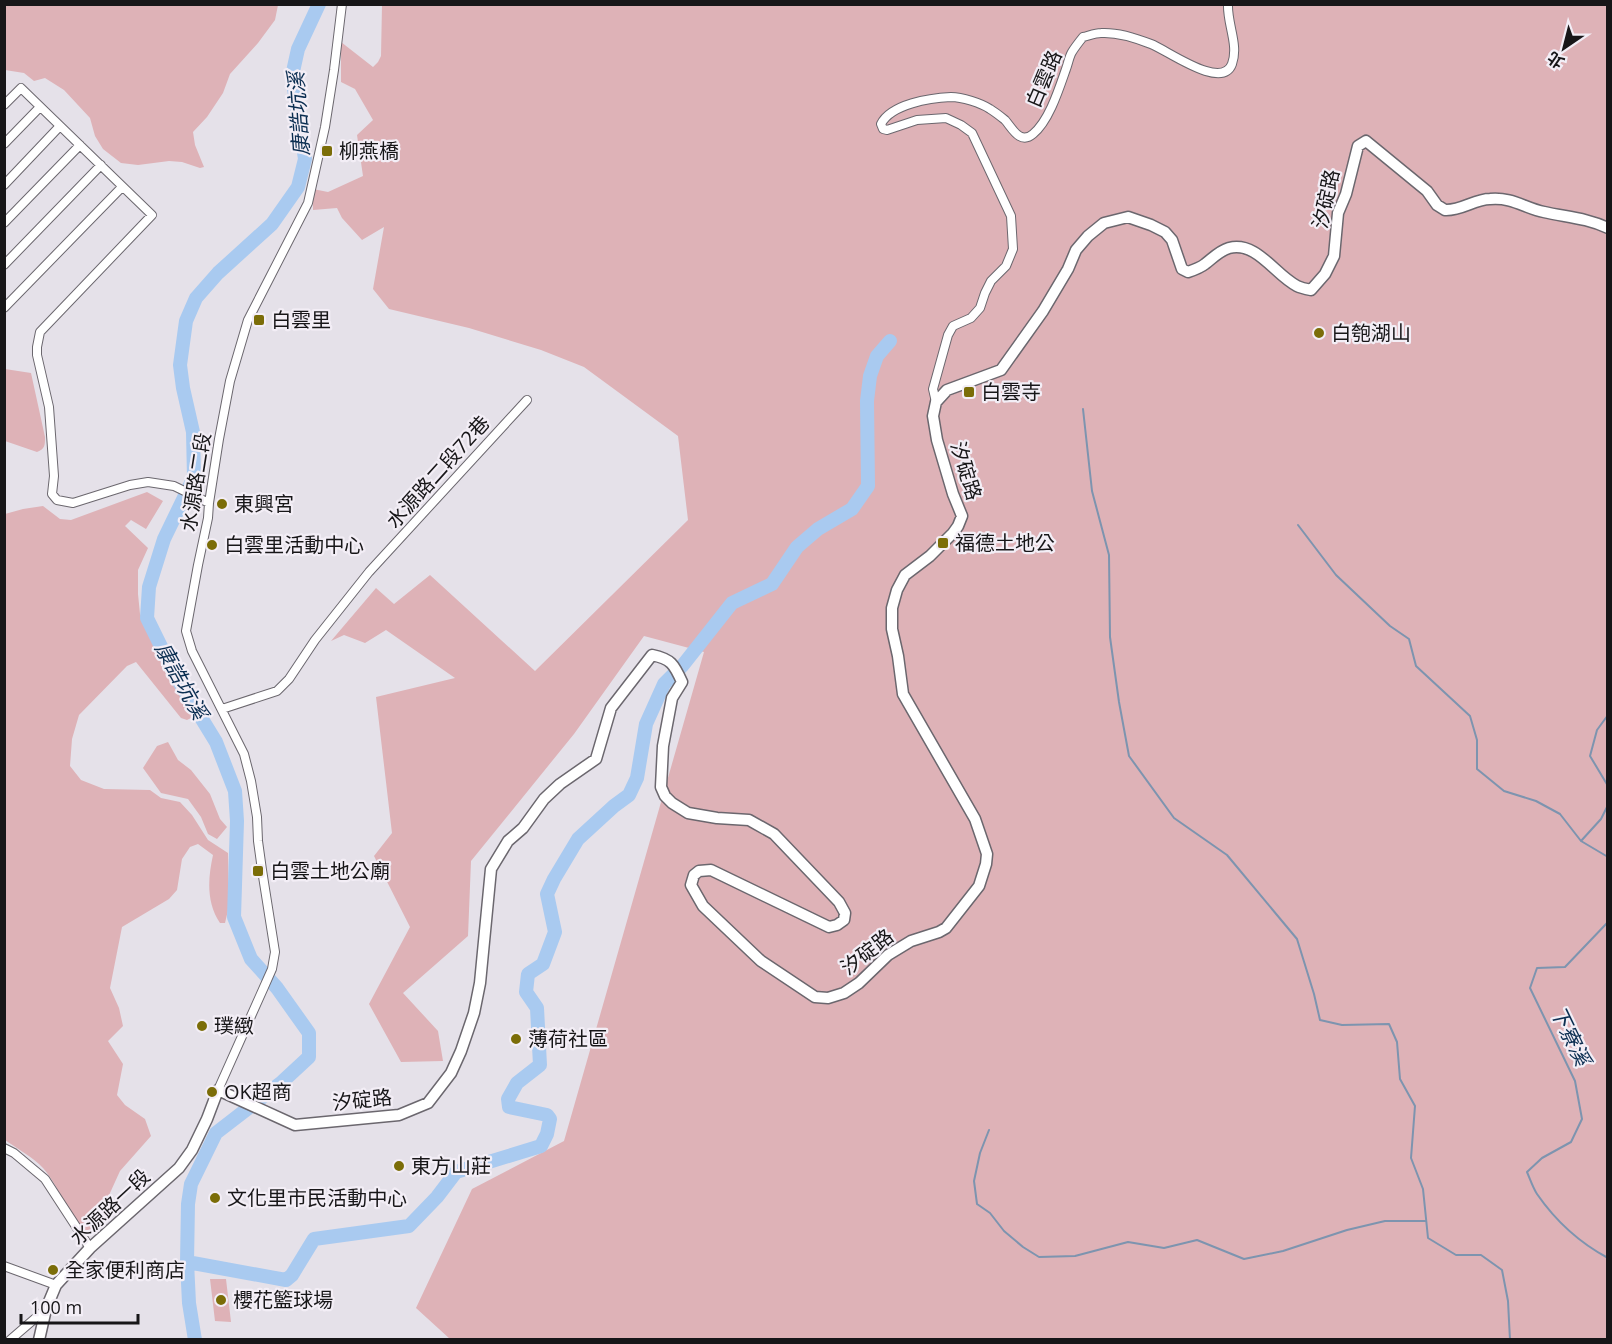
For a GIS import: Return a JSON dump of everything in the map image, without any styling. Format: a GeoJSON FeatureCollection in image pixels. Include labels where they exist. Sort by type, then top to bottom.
{"type":"FeatureCollection","features":[{"type":"Feature","properties":{"kind":"street","name":"水源路二段"},"geometry":{"type":"LineString","coordinates":[[219,1090],[272,969],[275,952],[258,841],[257,817],[244,754],[192,651],[186,631],[208,518],[205,502],[230,381],[245,327],[308,203],[325,127],[342,4]]}},
{"type":"Feature","properties":{"kind":"street","name":"白雲路"},"geometry":{"type":"LineString","coordinates":[[936,402],[933,389],[948,334],[953,326],[971,318],[980,308],[991,281],[1006,266],[1013,249],[1011,216],[972,133],[946,118],[917,120],[887,130],[883,129],[881,124],[885,117],[905,105],[951,97],[961,98],[988,108],[1004,120],[1016,135],[1024,138],[1032,136],[1043,123],[1053,102],[1071,52],[1083,37],[1100,33],[1118,34],[1152,44],[1200,70],[1220,75],[1228,71],[1233,63],[1234,47],[1227,17],[1228,4]]}},
{"type":"Feature","properties":{"kind":"street"},"geometry":{"type":"LineString","coordinates":[[4,105],[21,88],[152,215],[40,332],[37,355],[49,407],[54,476],[52,494],[57,500],[73,503],[130,485],[148,482],[174,486],[205,502]]}},
{"type":"Feature","properties":{"kind":"street"},"geometry":{"type":"LineString","coordinates":[[4,144],[40,107]]}},
{"type":"Feature","properties":{"kind":"street"},"geometry":{"type":"LineString","coordinates":[[4,184],[60,126]]}},
{"type":"Feature","properties":{"kind":"street","name":"汐碇路"},"geometry":{"type":"LineString","coordinates":[[219,1090],[295,1125],[399,1115],[428,1103],[451,1073],[474,1013],[480,982],[491,869],[508,841],[523,828],[544,798],[596,759],[611,708],[652,655],[665,657],[672,662],[681,682],[672,698],[663,746],[661,787],[665,796],[688,813],[749,820],[774,834],[839,902],[845,913],[844,920],[829,927],[711,870],[699,871],[694,875],[691,885],[703,906],[761,961],[815,997],[828,998],[844,993],[859,983],[888,955],[911,941],[945,928],[979,885],[987,855],[975,819],[903,694],[892,629],[892,608],[897,590],[905,575],[930,556],[953,533],[962,516],[952,494],[938,440],[933,416],[936,402],[947,390],[1001,370],[1043,311],[1068,269],[1076,250],[1104,223],[1128,217],[1165,232],[1172,240],[1182,269],[1188,272],[1204,265],[1227,248],[1242,247],[1251,250],[1293,284],[1311,290],[1325,274],[1334,256],[1338,213],[1346,194],[1358,146],[1366,141],[1427,191],[1437,205],[1445,210],[1487,199],[1507,198],[1542,212],[1593,221],[1608,228]]}},
{"type":"Feature","properties":{"kind":"street"},"geometry":{"type":"LineString","coordinates":[[4,223],[80,145]]}},
{"type":"Feature","properties":{"kind":"street"},"geometry":{"type":"LineString","coordinates":[[4,265],[101,165]]}},
{"type":"Feature","properties":{"kind":"street"},"geometry":{"type":"LineString","coordinates":[[4,308],[122,187]]}},
{"type":"Feature","properties":{"kind":"street","name":"水源路二段72巷"},"geometry":{"type":"LineString","coordinates":[[222,709],[277,691],[289,679],[369,572],[527,400]]}},
{"type":"Feature","properties":{"kind":"street","name":"水源路一段"},"geometry":{"type":"LineString","coordinates":[[10,1340],[46,1309],[56,1285],[90,1248],[179,1168],[192,1150],[219,1090]]}},
{"type":"Feature","properties":{"kind":"street"},"geometry":{"type":"LineString","coordinates":[[4,1149],[14,1153],[45,1179],[90,1248]]}},
{"type":"Feature","properties":{"kind":"street"},"geometry":{"type":"LineString","coordinates":[[4,1266],[56,1285]]}},
{"type":"Feature","properties":{"kind":"street"},"geometry":{"type":"LineString","coordinates":[[39,1340],[46,1309]]}},
{"type":"Feature","properties":{"kind":"shaded area"},"geometry":{"type":"Polygon","coordinates":[[[4,5],[278,5],[275,20],[230,74],[223,93],[207,117],[193,132],[195,145],[204,167],[200,168],[182,162],[169,161],[138,165],[121,163],[103,149],[95,136],[90,118],[64,90],[45,78],[34,81],[24,73],[5,70],[4,5]]]}},
{"type":"Feature","properties":{"kind":"shaded area"},"geometry":{"type":"Polygon","coordinates":[[[382,5],[1607,5],[1607,1339],[450,1339],[416,1308],[472,1189],[564,1141],[704,652],[644,636],[574,734],[471,861],[468,936],[403,993],[438,1031],[443,1061],[401,1062],[369,1004],[410,927],[374,856],[392,833],[376,697],[455,678],[386,630],[365,643],[344,635],[331,641],[376,588],[394,604],[430,575],[535,671],[688,520],[678,436],[584,367],[541,350],[469,328],[389,309],[373,289],[384,227],[362,240],[342,218],[337,208],[313,210],[313,189],[328,192],[363,176],[357,135],[373,120],[355,89],[341,82],[341,42],[373,67],[381,56],[382,5]]]}},
{"type":"Feature","properties":{"kind":"shaded area"},"geometry":{"type":"Polygon","coordinates":[[[5,369],[31,373],[45,437],[42,450],[37,452],[5,441],[5,369]]]}},
{"type":"Feature","properties":{"kind":"shaded area"},"geometry":{"type":"Polygon","coordinates":[[[147,492],[163,501],[146,529],[131,520],[125,526],[148,548],[138,570],[140,614],[158,654],[193,717],[187,720],[181,718],[136,662],[127,666],[79,715],[72,739],[70,766],[81,780],[104,789],[150,790],[161,798],[180,802],[192,815],[208,840],[228,853],[229,906],[225,923],[220,923],[212,907],[209,890],[213,855],[198,844],[190,847],[182,859],[177,890],[169,899],[122,927],[110,988],[119,1008],[123,1026],[108,1041],[123,1064],[117,1095],[125,1105],[145,1119],[151,1136],[120,1171],[100,1215],[92,1229],[86,1231],[74,1217],[43,1168],[5,1140],[5,514],[43,506],[60,519],[71,520],[147,492]]]}},
{"type":"Feature","properties":{"kind":"shaded area"},"geometry":{"type":"Polygon","coordinates":[[[168,742],[178,760],[191,770],[210,794],[220,819],[227,827],[217,839],[208,834],[201,817],[188,799],[161,793],[143,768],[157,746],[168,742]]]}},
{"type":"Feature","properties":{"kind":"shaded area","name":"櫻花籃球場"},"geometry":{"type":"Polygon","coordinates":[[[210,1279],[226,1279],[231,1322],[215,1321],[210,1279]]]}},
{"type":"Feature","properties":{"kind":"waterway","name":"康誥坑溪"},"geometry":{"type":"LineString","coordinates":[[195,1340],[189,1303],[187,1262],[188,1204],[191,1184],[216,1133],[282,1082],[309,1057],[309,1033],[277,988],[251,959],[234,917],[237,821],[235,791],[216,742],[175,675],[147,618],[149,587],[164,539],[194,477],[193,432],[180,365],[186,321],[196,298],[218,273],[272,224],[298,187],[305,159],[292,76],[298,49],[319,4]]}},
{"type":"Feature","properties":{"kind":"waterway"},"geometry":{"type":"LineString","coordinates":[[187,1262],[286,1280],[292,1275],[314,1239],[409,1226],[437,1197],[456,1172],[541,1146],[547,1134],[550,1119],[547,1115],[509,1107],[508,1099],[517,1083],[540,1065],[537,1008],[526,992],[528,974],[543,964],[555,932],[547,894],[578,839],[629,795],[637,778],[646,724],[664,684],[683,665],[732,603],[772,584],[797,547],[818,529],[852,509],[868,486],[867,401],[870,376],[877,356],[890,341]]}},
{"type":"Feature","properties":{"kind":"waterway"},"geometry":{"type":"LineString","coordinates":[[1083,409],[1092,491],[1109,555],[1110,637],[1129,756],[1174,818],[1227,855],[1297,939],[1320,1020],[1342,1025],[1389,1024],[1397,1042],[1400,1079],[1415,1106],[1411,1158],[1423,1189],[1428,1238],[1456,1255],[1481,1255],[1502,1270],[1508,1301],[1510,1340]]}},
{"type":"Feature","properties":{"kind":"waterway"},"geometry":{"type":"LineString","coordinates":[[1298,525],[1336,575],[1390,626],[1409,639],[1416,666],[1470,716],[1477,740],[1477,769],[1504,791],[1536,801],[1560,814],[1581,841],[1608,857]]}},
{"type":"Feature","properties":{"kind":"waterway","name":"下寮溪"},"geometry":{"type":"LineString","coordinates":[[1608,715],[1597,730],[1590,756],[1608,786]]}},
{"type":"Feature","properties":{"kind":"waterway","name":"下寮溪"},"geometry":{"type":"LineString","coordinates":[[1581,841],[1601,819],[1608,805]]}},
{"type":"Feature","properties":{"kind":"waterway","name":"下寮溪"},"geometry":{"type":"LineString","coordinates":[[1608,922],[1565,967],[1537,968],[1530,988],[1575,1081],[1582,1119],[1571,1142],[1542,1158],[1527,1172],[1537,1194],[1560,1222],[1578,1238],[1608,1258]]}},
{"type":"Feature","properties":{"kind":"waterway"},"geometry":{"type":"LineString","coordinates":[[989,1130],[980,1153],[974,1181],[977,1204],[990,1213],[1004,1231],[1039,1257],[1075,1256],[1128,1242],[1164,1248],[1197,1240],[1244,1259],[1283,1251],[1347,1230],[1385,1221],[1426,1221]]}},
{"type":"Feature","properties":{"kind":"place","name":"柳燕橋"},"geometry":{"type":"Point","coordinates":[327,151]}},
{"type":"Feature","properties":{"kind":"place","name":"白雲里"},"geometry":{"type":"Point","coordinates":[259,320]}},
{"type":"Feature","properties":{"kind":"place","name":"白匏湖山"},"geometry":{"type":"Point","coordinates":[1319,333]}},
{"type":"Feature","properties":{"kind":"place","name":"白雲寺"},"geometry":{"type":"Point","coordinates":[969,392]}},
{"type":"Feature","properties":{"kind":"place","name":"東興宮"},"geometry":{"type":"Point","coordinates":[222,504]}},
{"type":"Feature","properties":{"kind":"place","name":"福德土地公"},"geometry":{"type":"Point","coordinates":[943,543]}},
{"type":"Feature","properties":{"kind":"place","name":"白雲里活動中心"},"geometry":{"type":"Point","coordinates":[212,545]}},
{"type":"Feature","properties":{"kind":"place","name":"白雲土地公廟"},"geometry":{"type":"Point","coordinates":[258,871]}},
{"type":"Feature","properties":{"kind":"place","name":"璞緻"},"geometry":{"type":"Point","coordinates":[202,1026]}},
{"type":"Feature","properties":{"kind":"place","name":"薄荷社區"},"geometry":{"type":"Point","coordinates":[516,1039]}},
{"type":"Feature","properties":{"kind":"place","name":"OK超商"},"geometry":{"type":"Point","coordinates":[212,1092]}},
{"type":"Feature","properties":{"kind":"place","name":"東方山莊"},"geometry":{"type":"Point","coordinates":[399,1166]}},
{"type":"Feature","properties":{"kind":"place","name":"文化里市民活動中心"},"geometry":{"type":"Point","coordinates":[215,1198]}},
{"type":"Feature","properties":{"kind":"place","name":"全家便利商店"},"geometry":{"type":"Point","coordinates":[53,1270]}},
{"type":"Feature","properties":{"kind":"place","name":"櫻花籃球場"},"geometry":{"type":"Point","coordinates":[221,1300]}}]}
